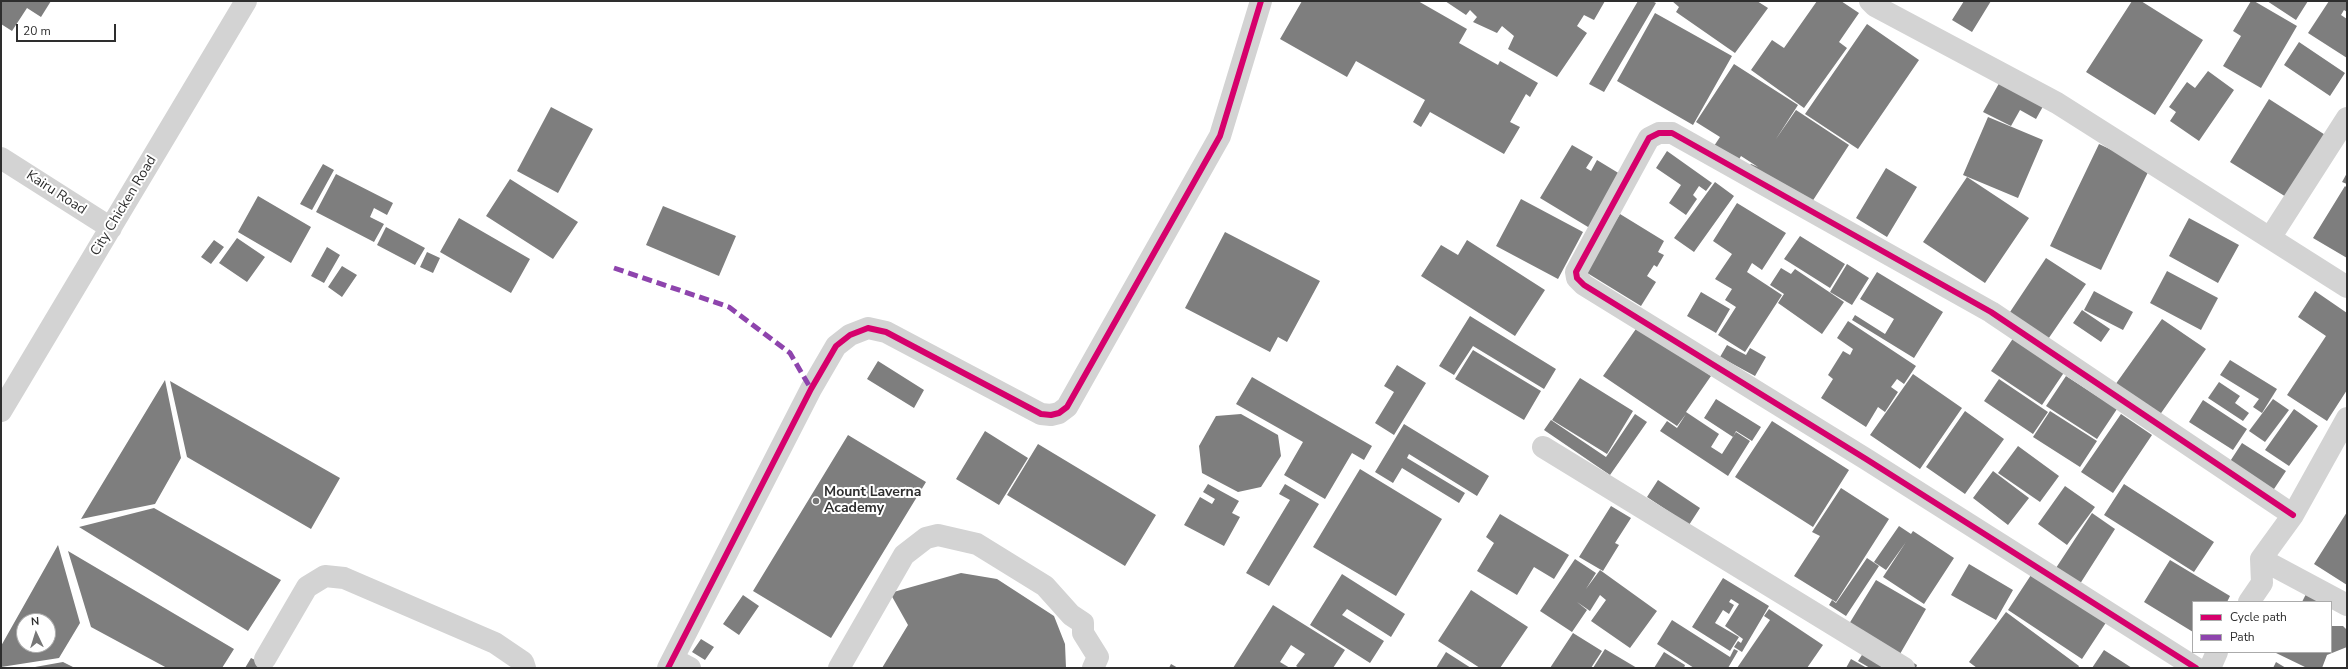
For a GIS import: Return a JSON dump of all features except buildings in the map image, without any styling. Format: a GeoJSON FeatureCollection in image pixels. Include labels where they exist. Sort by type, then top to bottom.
{"type":"FeatureCollection","features":[{"type":"Feature","properties":{"kind":"street","name":"City Chicken Road"},"geometry":{"type":"LineString","coordinates":[[1,411],[246,1]]}},
{"type":"Feature","properties":{"kind":"street"},"geometry":{"type":"LineString","coordinates":[[677,665],[811,389],[836,346],[850,335],[868,328],[886,332],[1041,414],[1051,415],[1059,413],[1068,407],[1220,136],[1261,1]]}},
{"type":"Feature","properties":{"kind":"street"},"geometry":{"type":"LineString","coordinates":[[1870,1],[1875,6],[2057,103],[2347,287]]}},
{"type":"Feature","properties":{"kind":"street"},"geometry":{"type":"LineString","coordinates":[[2270,238],[2347,118]]}},
{"type":"Feature","properties":{"kind":"street"},"geometry":{"type":"LineString","coordinates":[[2196,668],[1866,459],[1584,285],[1577,278],[1576,272],[1649,138],[1659,133],[1672,133],[1991,312],[2293,515]]}},
{"type":"Feature","properties":{"kind":"street","name":"Kairu Road"},"geometry":{"type":"LineString","coordinates":[[1,158],[111,228]]}},
{"type":"Feature","properties":{"kind":"street"},"geometry":{"type":"LineString","coordinates":[[2250,601],[2262,583],[2261,559],[2293,515],[2347,418]]}},
{"type":"Feature","properties":{"kind":"street"},"geometry":{"type":"LineString","coordinates":[[1543,447],[1904,668]]}},
{"type":"Feature","properties":{"kind":"street"},"geometry":{"type":"LineString","coordinates":[[839,668],[904,555],[926,538],[938,535],[977,544],[1045,586],[1071,615],[1083,623],[1083,633],[1098,657],[1093,668]]}},
{"type":"Feature","properties":{"kind":"street"},"geometry":{"type":"LineString","coordinates":[[2261,559],[2347,604]]}},
{"type":"Feature","properties":{"kind":"street"},"geometry":{"type":"LineString","coordinates":[[265,659],[307,586],[325,576],[344,578],[495,642],[523,662],[525,668]]}},
{"type":"Feature","properties":{"kind":"street"},"geometry":{"type":"LineString","coordinates":[[2210,668],[2217,653]]}},
{"type":"Feature","properties":{"kind":"marked path"},"geometry":{"type":"LineString","coordinates":[[614,268],[729,307],[790,353],[811,389]]}},
{"type":"Feature","properties":{"kind":"cycle path"},"geometry":{"type":"LineString","coordinates":[[668,668],[811,389],[836,346],[850,335],[868,328],[886,332],[1041,414],[1051,415],[1059,413],[1067,407],[1220,136],[1261,1]]}},
{"type":"Feature","properties":{"kind":"cycle path"},"geometry":{"type":"LineString","coordinates":[[2196,668],[1866,459],[1584,285],[1577,278],[1576,272],[1649,138],[1659,133],[1672,133],[1991,312],[2293,515]]}},
{"type":"Feature","properties":{"kind":"place","name":"Mount Laverna Academy"},"geometry":{"type":"Point","coordinates":[816,501]}}]}
